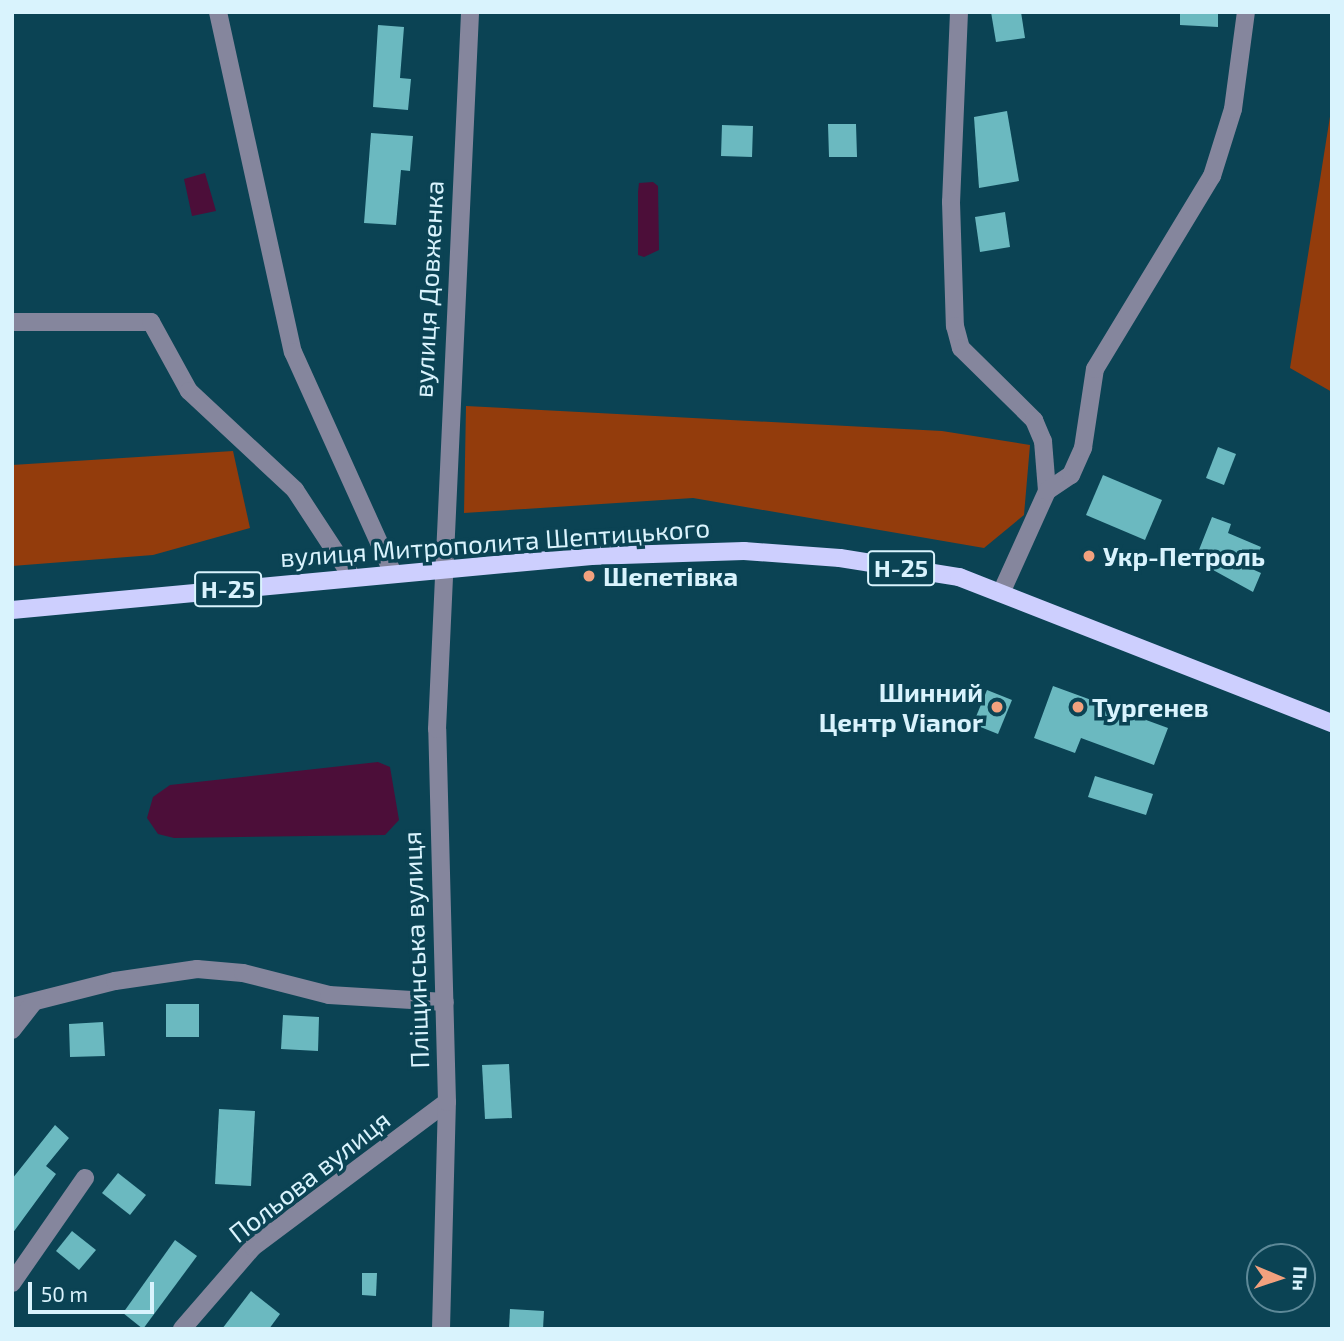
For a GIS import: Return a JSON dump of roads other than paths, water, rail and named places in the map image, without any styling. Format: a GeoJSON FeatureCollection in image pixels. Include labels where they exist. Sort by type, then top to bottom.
{"type":"FeatureCollection","features":[{"type":"Feature","properties":{"kind":"main road","name":"вулиця Митрополита Шептицького"},"geometry":{"type":"LineString","coordinates":[[12,610],[443,569],[744,551],[840,558],[959,577],[1332,723]]}},
{"type":"Feature","properties":{"kind":"street"},"geometry":{"type":"LineString","coordinates":[[218,12],[293,352],[393,573]]}},
{"type":"Feature","properties":{"kind":"street","name":"вулиця Довженка"},"geometry":{"type":"LineString","coordinates":[[443,569],[470,12]]}},
{"type":"Feature","properties":{"kind":"street"},"geometry":{"type":"LineString","coordinates":[[959,12],[951,202],[955,326],[961,348],[1034,420],[1043,441],[1046,491],[1001,593]]}},
{"type":"Feature","properties":{"kind":"street"},"geometry":{"type":"LineString","coordinates":[[1046,491],[1071,475],[1083,448],[1095,369],[1212,176],[1233,109],[1246,12]]}},
{"type":"Feature","properties":{"kind":"street"},"geometry":{"type":"LineString","coordinates":[[12,322],[151,322],[189,391],[295,490],[352,577]]}},
{"type":"Feature","properties":{"kind":"street","name":"Пліщинська вулиця"},"geometry":{"type":"LineString","coordinates":[[441,1329],[447,1102],[437,824],[443,569]]}},
{"type":"Feature","properties":{"kind":"street"},"geometry":{"type":"LineString","coordinates":[[12,1007],[115,981],[197,969],[243,973],[330,995],[444,1002]]}},
{"type":"Feature","properties":{"kind":"street"},"geometry":{"type":"LineString","coordinates":[[12,1030],[33,1003]]}},
{"type":"Feature","properties":{"kind":"street","name":"Польова вулиця"},"geometry":{"type":"LineString","coordinates":[[182,1329],[253,1247],[447,1102]]}},
{"type":"Feature","properties":{"kind":"street"},"geometry":{"type":"LineString","coordinates":[[12,1283],[85,1178]]}},
{"type":"Feature","properties":{"kind":"place","name":"Укр-Петроль"},"geometry":{"type":"Point","coordinates":[1089,556]}},
{"type":"Feature","properties":{"kind":"place","name":"Шепетівка"},"geometry":{"type":"Point","coordinates":[589,576]}},
{"type":"Feature","properties":{"kind":"place","name":"Шинний Центр Vianor"},"geometry":{"type":"Point","coordinates":[997,707]}},
{"type":"Feature","properties":{"kind":"place","name":"Тургенев"},"geometry":{"type":"Point","coordinates":[1078,707]}}]}
